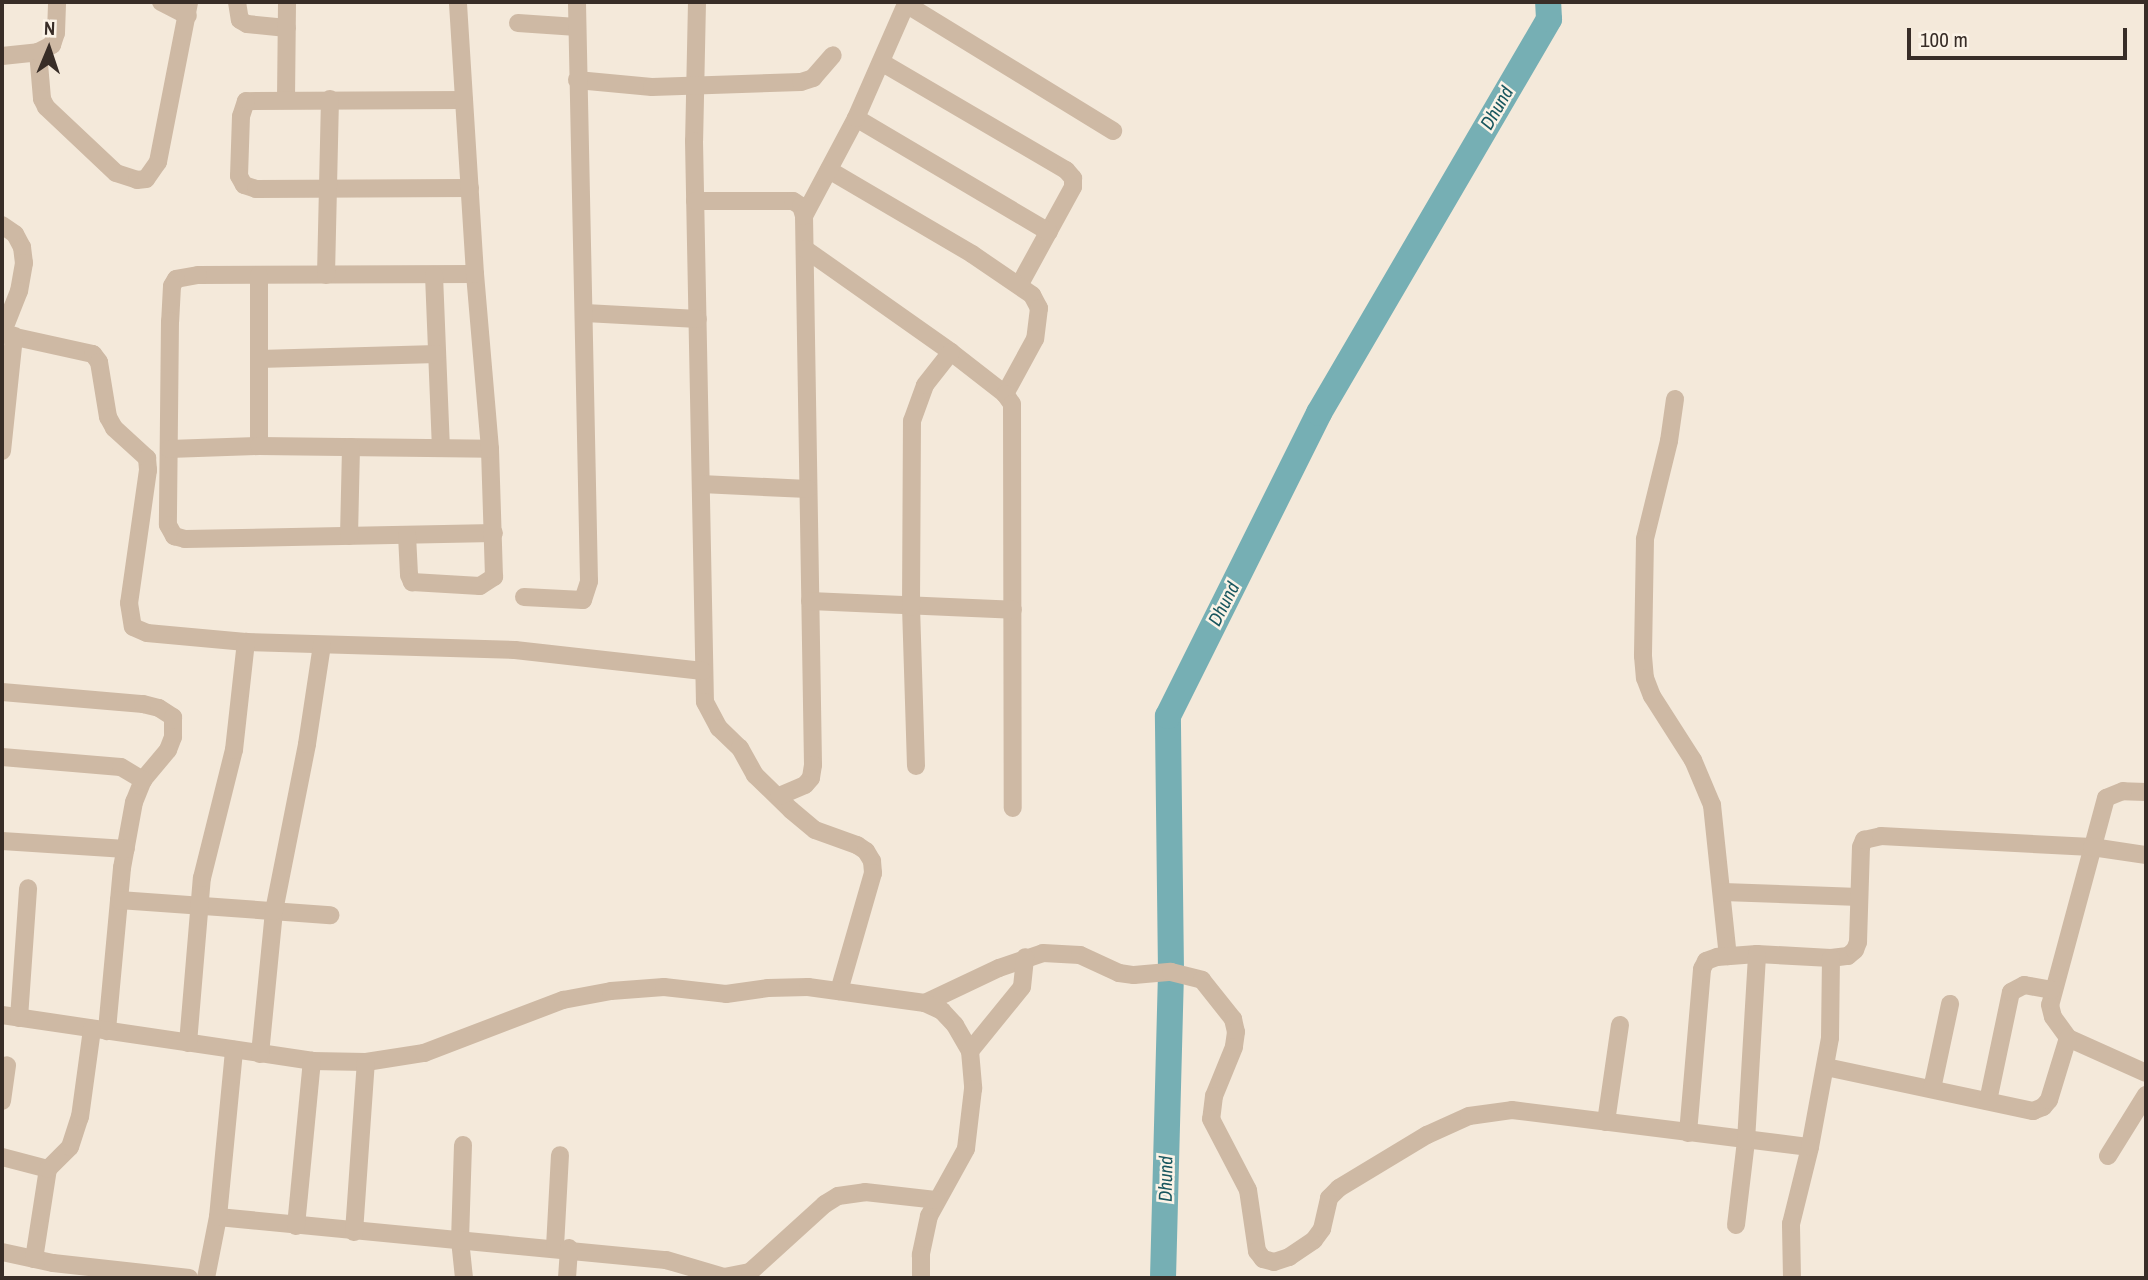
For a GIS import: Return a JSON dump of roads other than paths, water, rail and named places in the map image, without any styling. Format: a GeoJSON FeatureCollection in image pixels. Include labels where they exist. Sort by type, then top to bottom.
{"type":"FeatureCollection","features":[{"type":"Feature","properties":{"kind":"street"},"geometry":{"type":"LineString","coordinates":[[2,56],[38,52],[52,45],[56,33],[57,2]]}},
{"type":"Feature","properties":{"kind":"street"},"geometry":{"type":"LineString","coordinates":[[38,52],[42,99],[46,107],[116,173],[137,180],[146,179],[159,162],[189,9],[161,2]]}},
{"type":"Feature","properties":{"kind":"street"},"geometry":{"type":"LineString","coordinates":[[237,2],[240,20],[247,24],[287,28]]}},
{"type":"Feature","properties":{"kind":"street"},"geometry":{"type":"LineString","coordinates":[[286,99],[287,2]]}},
{"type":"Feature","properties":{"kind":"street"},"geometry":{"type":"LineString","coordinates":[[407,535],[409,575],[412,582],[480,586],[494,577],[490,449],[475,274],[458,2]]}},
{"type":"Feature","properties":{"kind":"street"},"geometry":{"type":"LineString","coordinates":[[524,597],[573,601],[583,600],[587,594],[577,2]]}},
{"type":"Feature","properties":{"kind":"street"},"geometry":{"type":"LineString","coordinates":[[697,2],[694,84],[695,201],[703,671],[710,714],[719,728],[740,748],[755,775],[815,830],[857,845],[866,851],[872,861],[873,873],[839,991]]}},
{"type":"Feature","properties":{"kind":"street"},"geometry":{"type":"LineString","coordinates":[[804,216],[856,118],[906,3],[1113,131]]}},
{"type":"Feature","properties":{"kind":"street"},"geometry":{"type":"LineString","coordinates":[[518,23],[577,27]]}},
{"type":"Feature","properties":{"kind":"street"},"geometry":{"type":"LineString","coordinates":[[577,80],[652,87],[801,82],[813,78],[833,55]]}},
{"type":"Feature","properties":{"kind":"street"},"geometry":{"type":"LineString","coordinates":[[881,62],[1066,170],[1073,178],[1073,187],[1020,284]]}},
{"type":"Feature","properties":{"kind":"street"},"geometry":{"type":"LineString","coordinates":[[326,275],[330,99]]}},
{"type":"Feature","properties":{"kind":"street"},"geometry":{"type":"LineString","coordinates":[[464,100],[246,101],[241,116],[239,176],[244,185],[256,189],[470,188]]}},
{"type":"Feature","properties":{"kind":"street"},"geometry":{"type":"LineString","coordinates":[[856,118],[1049,232]]}},
{"type":"Feature","properties":{"kind":"street"},"geometry":{"type":"LineString","coordinates":[[830,170],[1020,284],[1032,295],[1040,308],[1039,323],[1027,358],[1005,394]]}},
{"type":"Feature","properties":{"kind":"street"},"geometry":{"type":"LineString","coordinates":[[695,201],[786,200],[801,205],[804,216],[813,765],[811,778],[805,785],[779,796]]}},
{"type":"Feature","properties":{"kind":"street"},"geometry":{"type":"LineString","coordinates":[[2,225],[15,234],[22,247],[24,263],[6,335],[2,452]]}},
{"type":"Feature","properties":{"kind":"street"},"geometry":{"type":"LineString","coordinates":[[805,249],[951,352],[1005,394],[1012,404],[1013,808]]}},
{"type":"Feature","properties":{"kind":"street"},"geometry":{"type":"LineString","coordinates":[[475,274],[185,276],[176,279],[172,286],[168,525],[174,536],[185,539],[494,533]]}},
{"type":"Feature","properties":{"kind":"street"},"geometry":{"type":"LineString","coordinates":[[259,275],[259,446]]}},
{"type":"Feature","properties":{"kind":"street"},"geometry":{"type":"LineString","coordinates":[[434,275],[441,447]]}},
{"type":"Feature","properties":{"kind":"street"},"geometry":{"type":"LineString","coordinates":[[584,313],[698,319]]}},
{"type":"Feature","properties":{"kind":"street"},"geometry":{"type":"LineString","coordinates":[[6,335],[93,354],[99,362],[108,417],[114,428],[147,458],[148,470],[129,603],[133,628],[147,633],[246,642],[515,650],[703,671]]}},
{"type":"Feature","properties":{"kind":"street"},"geometry":{"type":"LineString","coordinates":[[916,766],[911,607],[912,421],[925,385],[951,352]]}},
{"type":"Feature","properties":{"kind":"street"},"geometry":{"type":"LineString","coordinates":[[259,359],[437,354]]}},
{"type":"Feature","properties":{"kind":"street"},"geometry":{"type":"LineString","coordinates":[[1675,399],[1669,441],[1645,539],[1644,667],[1652,696],[1693,760],[1712,805],[1728,956]]}},
{"type":"Feature","properties":{"kind":"street"},"geometry":{"type":"LineString","coordinates":[[169,449],[259,446],[490,449]]}},
{"type":"Feature","properties":{"kind":"street"},"geometry":{"type":"LineString","coordinates":[[349,536],[351,447]]}},
{"type":"Feature","properties":{"kind":"street"},"geometry":{"type":"LineString","coordinates":[[701,484],[808,489]]}},
{"type":"Feature","properties":{"kind":"street"},"geometry":{"type":"LineString","coordinates":[[810,601],[1013,610]]}},
{"type":"Feature","properties":{"kind":"street"},"geometry":{"type":"LineString","coordinates":[[187,1043],[198,906],[205,860],[234,750],[246,642]]}},
{"type":"Feature","properties":{"kind":"street"},"geometry":{"type":"LineString","coordinates":[[260,1054],[274,911],[307,744],[322,645]]}},
{"type":"Feature","properties":{"kind":"street"},"geometry":{"type":"LineString","coordinates":[[2,692],[143,704],[168,712],[174,726],[168,750],[143,780],[134,802],[99,1030],[75,1137],[48,1170],[34,1259]]}},
{"type":"Feature","properties":{"kind":"street"},"geometry":{"type":"LineString","coordinates":[[2,757],[121,767],[143,780]]}},
{"type":"Feature","properties":{"kind":"street"},"geometry":{"type":"LineString","coordinates":[[2146,792],[2123,790],[2106,798],[2052,990],[2053,1017],[2068,1038],[2146,1073]]}},
{"type":"Feature","properties":{"kind":"street"},"geometry":{"type":"LineString","coordinates":[[1688,1133],[1702,969],[1706,961],[1756,954],[1832,958],[1848,956],[1855,950],[1861,847],[1871,837],[2092,847],[2146,855]]}},
{"type":"Feature","properties":{"kind":"street"},"geometry":{"type":"LineString","coordinates":[[2,841],[126,849]]}},
{"type":"Feature","properties":{"kind":"street"},"geometry":{"type":"LineString","coordinates":[[28,888],[10,1017],[312,1061],[366,1062],[424,1053],[563,1000],[586,994],[664,987],[726,994],[788,986],[925,1003],[942,1012],[955,1025],[970,1051],[973,1089],[971,1130],[966,1149],[936,1200],[923,1236],[921,1278]]}},
{"type":"Feature","properties":{"kind":"street"},"geometry":{"type":"LineString","coordinates":[[1723,891],[1859,897]]}},
{"type":"Feature","properties":{"kind":"street"},"geometry":{"type":"LineString","coordinates":[[119,900],[330,915]]}},
{"type":"Feature","properties":{"kind":"street"},"geometry":{"type":"LineString","coordinates":[[925,1003],[1025,957],[1064,953],[1080,955],[1119,973],[1185,974],[1202,981],[1214,991],[1233,1019],[1236,1032],[1234,1047],[1214,1096],[1211,1119],[1248,1190],[1257,1251],[1263,1259],[1274,1262],[1289,1257],[1314,1240],[1322,1229],[1329,1198],[1339,1188],[1427,1135],[1469,1116],[1512,1110],[1810,1147]]}},
{"type":"Feature","properties":{"kind":"street"},"geometry":{"type":"LineString","coordinates":[[1736,1225],[1746,1141],[1756,954]]}},
{"type":"Feature","properties":{"kind":"street"},"geometry":{"type":"LineString","coordinates":[[970,1051],[1022,987],[1025,957]]}},
{"type":"Feature","properties":{"kind":"street"},"geometry":{"type":"LineString","coordinates":[[1793,1278],[1791,1224],[1826,1067],[1832,958]]}},
{"type":"Feature","properties":{"kind":"street"},"geometry":{"type":"LineString","coordinates":[[1988,1101],[2011,992],[2024,985],[2052,990]]}},
{"type":"Feature","properties":{"kind":"street"},"geometry":{"type":"LineString","coordinates":[[1932,1090],[1950,1004]]}},
{"type":"Feature","properties":{"kind":"street"},"geometry":{"type":"LineString","coordinates":[[1606,1122],[1620,1025]]}},
{"type":"Feature","properties":{"kind":"street"},"geometry":{"type":"LineString","coordinates":[[1826,1067],[2033,1111],[2043,1107],[2049,1100],[2068,1038]]}},
{"type":"Feature","properties":{"kind":"street"},"geometry":{"type":"LineString","coordinates":[[206,1278],[218,1217],[234,1050]]}},
{"type":"Feature","properties":{"kind":"street"},"geometry":{"type":"LineString","coordinates":[[296,1226],[312,1061]]}},
{"type":"Feature","properties":{"kind":"street"},"geometry":{"type":"LineString","coordinates":[[354,1232],[366,1062]]}},
{"type":"Feature","properties":{"kind":"street"},"geometry":{"type":"LineString","coordinates":[[2,1101],[7,1065]]}},
{"type":"Feature","properties":{"kind":"street"},"geometry":{"type":"LineString","coordinates":[[2108,1156],[2146,1095]]}},
{"type":"Feature","properties":{"kind":"street"},"geometry":{"type":"LineString","coordinates":[[463,1145],[460,1240],[464,1278]]}},
{"type":"Feature","properties":{"kind":"street"},"geometry":{"type":"LineString","coordinates":[[560,1155],[562,1248],[567,1278]]}},
{"type":"Feature","properties":{"kind":"street"},"geometry":{"type":"LineString","coordinates":[[2,1157],[48,1170]]}},
{"type":"Feature","properties":{"kind":"street"},"geometry":{"type":"LineString","coordinates":[[218,1217],[666,1260],[724,1277],[750,1272],[825,1204],[838,1196],[865,1192],[936,1200]]}},
{"type":"Feature","properties":{"kind":"street"},"geometry":{"type":"LineString","coordinates":[[2,1252],[113,1275],[189,1278]]}},
{"type":"Feature","properties":{"kind":"street"},"geometry":{"type":"LineString","coordinates":[[664,1278],[666,1260]]}},
{"type":"Feature","properties":{"kind":"waterway","name":"Dhund"},"geometry":{"type":"LineString","coordinates":[[1163,1278],[1171,972],[1168,716],[1319,413],[1549,19],[1548,2]]}}]}
